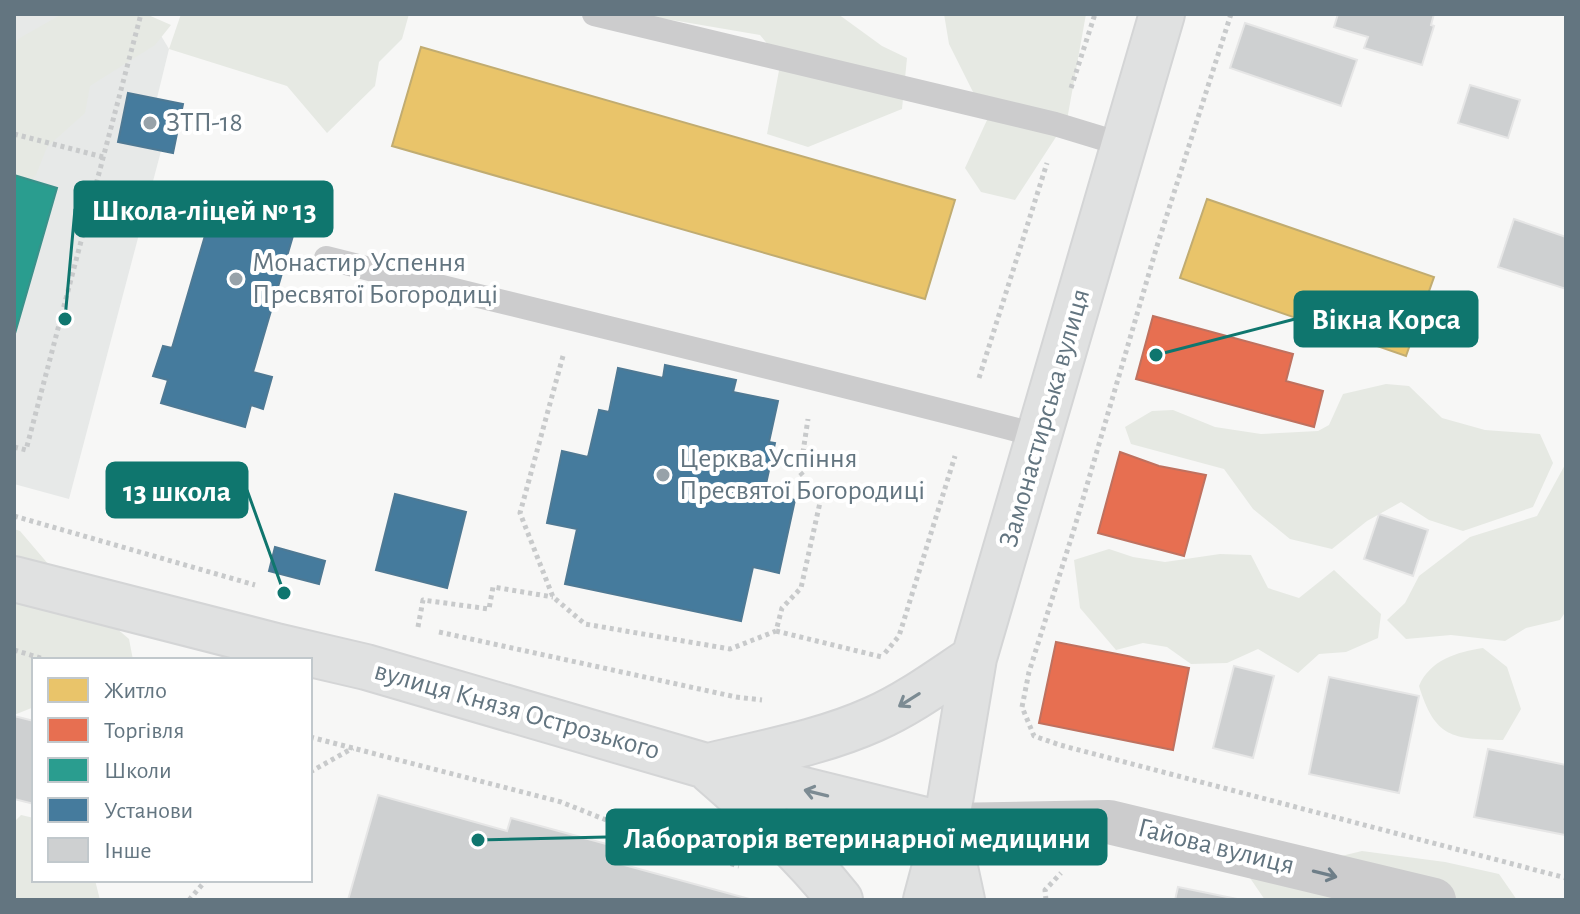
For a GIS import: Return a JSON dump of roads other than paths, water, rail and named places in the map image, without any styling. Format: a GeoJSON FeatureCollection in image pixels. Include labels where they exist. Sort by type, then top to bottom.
{"type":"FeatureCollection","features":[{"type":"Feature","properties":{"kind":"main road","name":"Замонастирська вулиця"},"geometry":{"type":"LineString","coordinates":[[946,825],[974,658],[1162,14]]}},
{"type":"Feature","properties":{"kind":"main road","name":"вулиця Князя Острозького"},"geometry":{"type":"LineString","coordinates":[[14,579],[366,667],[706,766],[946,825]]}},
{"type":"Feature","properties":{"kind":"main road"},"geometry":{"type":"LineString","coordinates":[[706,766],[799,745],[873,720],[904,704],[974,658]]}},
{"type":"Feature","properties":{"kind":"main road"},"geometry":{"type":"LineString","coordinates":[[706,766],[768,820],[840,900]]}},
{"type":"Feature","properties":{"kind":"main road"},"geometry":{"type":"LineString","coordinates":[[926,900],[946,825]]}},
{"type":"Feature","properties":{"kind":"main road"},"geometry":{"type":"LineString","coordinates":[[946,825],[962,900]]}},
{"type":"Feature","properties":{"kind":"street","name":"Гайова вулиця"},"geometry":{"type":"LineString","coordinates":[[946,825],[1109,822],[1434,900]]}},
{"type":"Feature","properties":{"kind":"lane"},"geometry":{"type":"LineString","coordinates":[[594,14],[1059,126],[1124,145]]}},
{"type":"Feature","properties":{"kind":"lane"},"geometry":{"type":"LineString","coordinates":[[326,258],[1040,436]]}},
{"type":"Feature","properties":{"kind":"place","name":"ЗТП-18"},"geometry":{"type":"Point","coordinates":[150,123]}},
{"type":"Feature","properties":{"kind":"place","name":"Монастир Успення Пресвятої Богородиці"},"geometry":{"type":"Point","coordinates":[236,279]}},
{"type":"Feature","properties":{"kind":"place","name":"Школа-ліцей № 13"},"geometry":{"type":"Point","coordinates":[65,319]}},
{"type":"Feature","properties":{"kind":"place","name":"Вікна Корса"},"geometry":{"type":"Point","coordinates":[1156,355]}},
{"type":"Feature","properties":{"kind":"place","name":"Церква Успіння Пресвятої Богородиці"},"geometry":{"type":"Point","coordinates":[663,475]}},
{"type":"Feature","properties":{"kind":"place","name":"13 школа"},"geometry":{"type":"Point","coordinates":[284,593]}},
{"type":"Feature","properties":{"kind":"place","name":"Лабораторія ветеринарної медицини"},"geometry":{"type":"Point","coordinates":[478,840]}}]}
